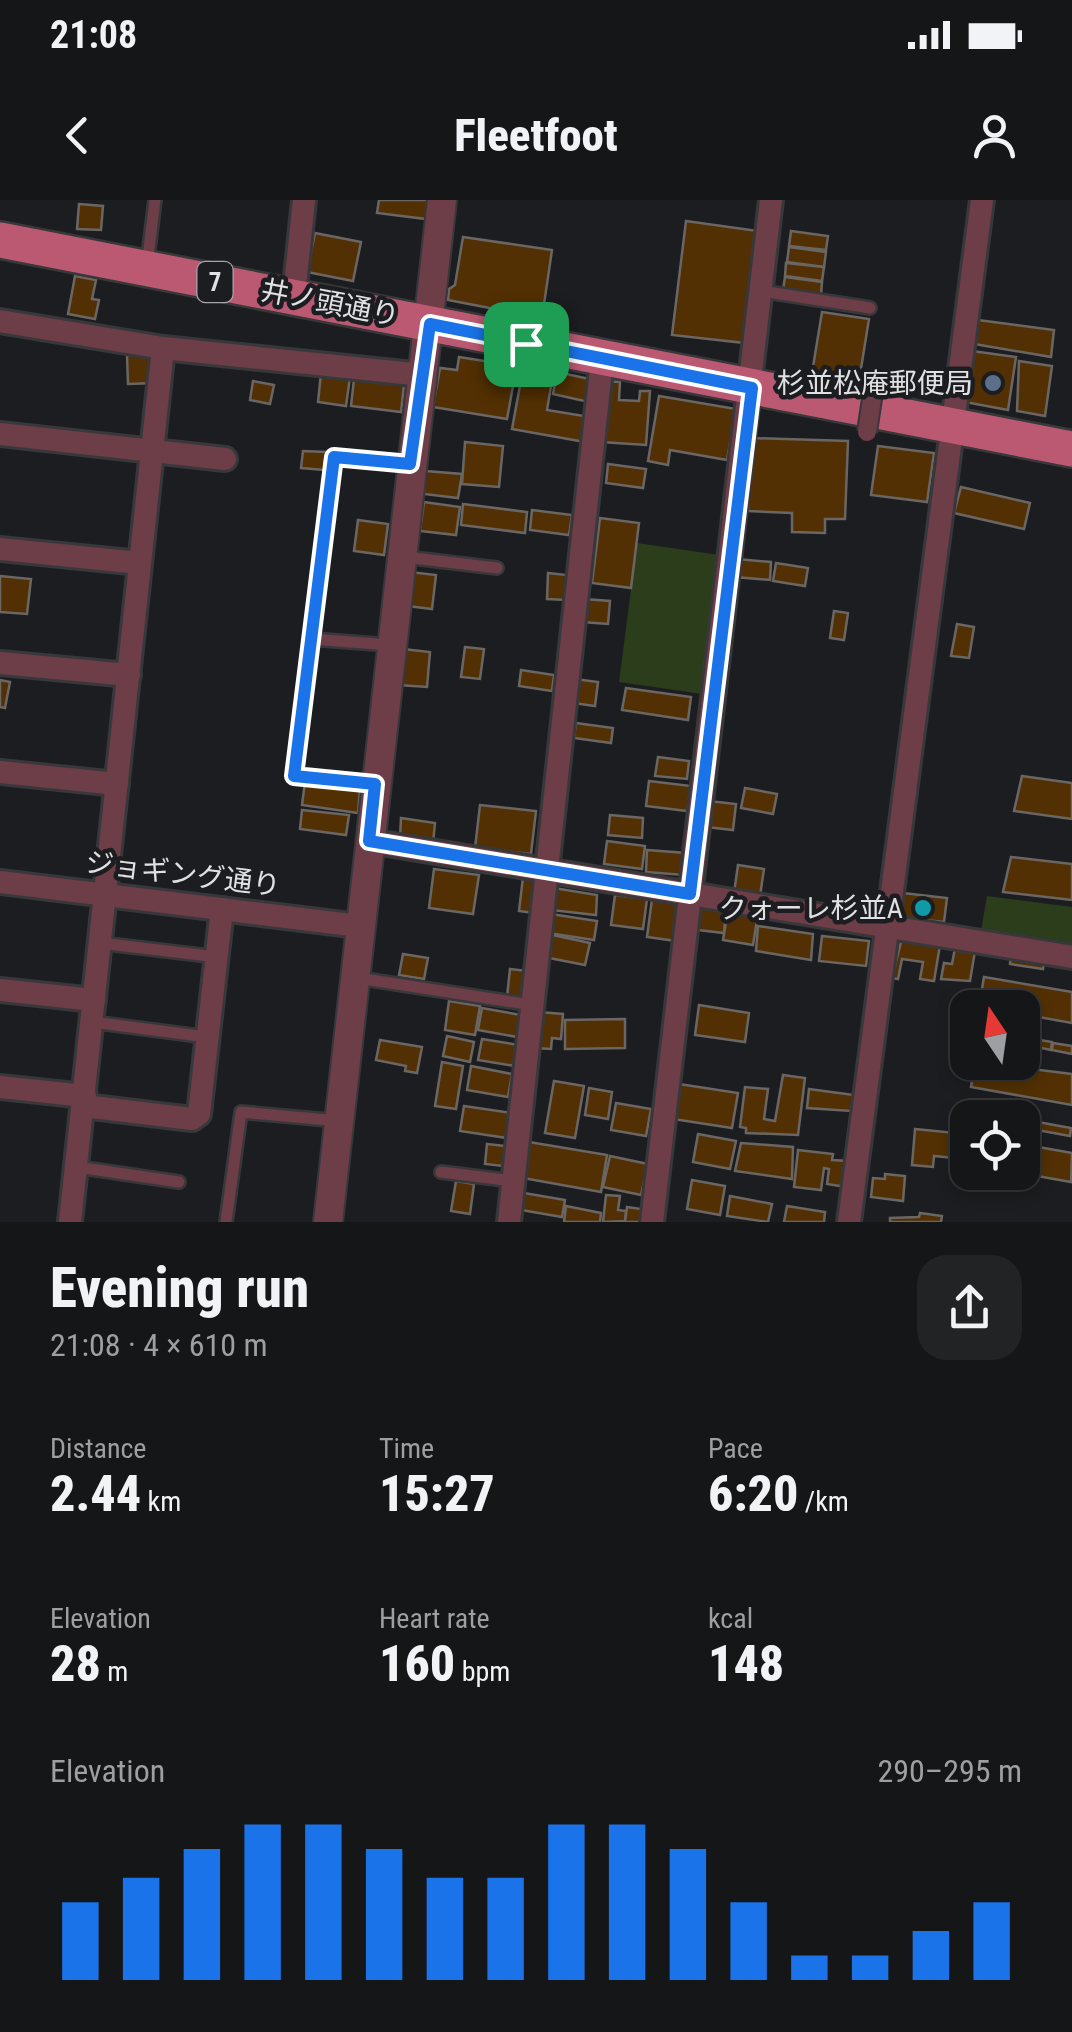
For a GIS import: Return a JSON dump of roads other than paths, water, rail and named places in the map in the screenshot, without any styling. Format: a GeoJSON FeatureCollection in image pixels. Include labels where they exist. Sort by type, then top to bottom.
{"type":"FeatureCollection","features":[{"type":"Feature","properties":{"kind":"main road","name":"井ノ頭通り"},"geometry":{"type":"LineString","coordinates":[[0,240],[1072,449]]}},
{"type":"Feature","properties":{"kind":"street"},"geometry":{"type":"LineString","coordinates":[[294,296],[304,200]]}},
{"type":"Feature","properties":{"kind":"street"},"geometry":{"type":"LineString","coordinates":[[328,1222],[442,200]]}},
{"type":"Feature","properties":{"kind":"street"},"geometry":{"type":"LineString","coordinates":[[652,1222],[771,200]]}},
{"type":"Feature","properties":{"kind":"street"},"geometry":{"type":"LineString","coordinates":[[849,1222],[982,200]]}},
{"type":"Feature","properties":{"kind":"street"},"geometry":{"type":"LineString","coordinates":[[0,321],[164,348],[422,374]]}},
{"type":"Feature","properties":{"kind":"street"},"geometry":{"type":"LineString","coordinates":[[70,1222],[164,348]]}},
{"type":"Feature","properties":{"kind":"street"},"geometry":{"type":"LineString","coordinates":[[510,1222],[602,360]]}},
{"type":"Feature","properties":{"kind":"street"},"geometry":{"type":"LineString","coordinates":[[867,432],[874,392]]}},
{"type":"Feature","properties":{"kind":"street"},"geometry":{"type":"LineString","coordinates":[[0,434],[226,459]]}},
{"type":"Feature","properties":{"kind":"street"},"geometry":{"type":"LineString","coordinates":[[0,549],[140,563]]}},
{"type":"Feature","properties":{"kind":"street"},"geometry":{"type":"LineString","coordinates":[[0,663],[128,675]]}},
{"type":"Feature","properties":{"kind":"street"},"geometry":{"type":"LineString","coordinates":[[0,772],[117,784]]}},
{"type":"Feature","properties":{"kind":"street"},"geometry":{"type":"LineString","coordinates":[[369,841],[1072,958]]}},
{"type":"Feature","properties":{"kind":"street","name":"ジョギング通り"},"geometry":{"type":"LineString","coordinates":[[0,882],[359,926]]}},
{"type":"Feature","properties":{"kind":"street"},"geometry":{"type":"LineString","coordinates":[[0,1087],[196,1118],[222,909]]}},
{"type":"Feature","properties":{"kind":"street"},"geometry":{"type":"LineString","coordinates":[[0,990],[93,1011]]}},
{"type":"Feature","properties":{"kind":"lane"},"geometry":{"type":"LineString","coordinates":[[146,270],[155,200]]}},
{"type":"Feature","properties":{"kind":"lane"},"geometry":{"type":"LineString","coordinates":[[761,291],[870,308]]}},
{"type":"Feature","properties":{"kind":"lane"},"geometry":{"type":"LineString","coordinates":[[375,784],[294,776],[334,457],[410,464]]}},
{"type":"Feature","properties":{"kind":"lane"},"geometry":{"type":"LineString","coordinates":[[400,557],[498,568]]}},
{"type":"Feature","properties":{"kind":"lane"},"geometry":{"type":"LineString","coordinates":[[311,639],[390,645]]}},
{"type":"Feature","properties":{"kind":"lane"},"geometry":{"type":"LineString","coordinates":[[100,944],[217,957]]}},
{"type":"Feature","properties":{"kind":"lane"},"geometry":{"type":"LineString","coordinates":[[354,978],[532,1004]]}},
{"type":"Feature","properties":{"kind":"lane"},"geometry":{"type":"LineString","coordinates":[[93,1011],[208,1038]]}},
{"type":"Feature","properties":{"kind":"lane"},"geometry":{"type":"LineString","coordinates":[[226,1222],[242,1112],[339,1121]]}},
{"type":"Feature","properties":{"kind":"lane"},"geometry":{"type":"LineString","coordinates":[[77,1167],[179,1182]]}},
{"type":"Feature","properties":{"kind":"lane"},"geometry":{"type":"LineString","coordinates":[[441,1172],[513,1181]]}},
{"type":"Feature","properties":{"kind":"place","name":"杉並松庵郵便局"},"geometry":{"type":"Point","coordinates":[993,383]}},
{"type":"Feature","properties":{"kind":"place","name":"クォーレ杉並A"},"geometry":{"type":"Point","coordinates":[923,908]}}]}
